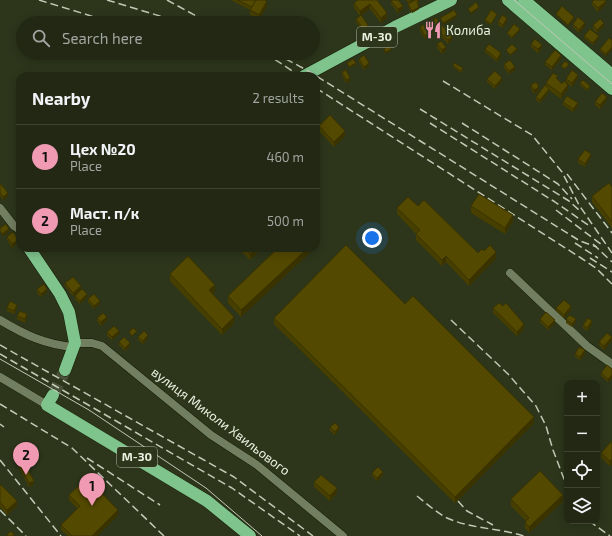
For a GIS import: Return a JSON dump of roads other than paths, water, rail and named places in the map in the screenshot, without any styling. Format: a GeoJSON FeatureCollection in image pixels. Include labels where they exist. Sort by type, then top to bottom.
{"type":"FeatureCollection","features":[{"type":"Feature","properties":{"kind":"highway","name":"М-30"},"geometry":{"type":"LineString","coordinates":[[311,72],[331,60],[451,0]]}},
{"type":"Feature","properties":{"kind":"highway"},"geometry":{"type":"LineString","coordinates":[[508,0],[612,89]]}},
{"type":"Feature","properties":{"kind":"highway"},"geometry":{"type":"LineString","coordinates":[[524,0],[612,75]]}},
{"type":"Feature","properties":{"kind":"highway"},"geometry":{"type":"LineString","coordinates":[[32,252],[60,294],[69,312],[74,345],[65,370]]}},
{"type":"Feature","properties":{"kind":"highway","name":"М-30"},"geometry":{"type":"LineString","coordinates":[[50,400],[207,501],[250,536]]}},
{"type":"Feature","properties":{"kind":"street"},"geometry":{"type":"LineString","coordinates":[[0,208],[16,227]]}},
{"type":"Feature","properties":{"kind":"street"},"geometry":{"type":"LineString","coordinates":[[510,273],[587,346],[612,364]]}},
{"type":"Feature","properties":{"kind":"street","name":"вулиця Миколи Хвильового"},"geometry":{"type":"LineString","coordinates":[[0,320],[36,340],[55,346],[92,343],[102,346],[212,434],[257,465],[343,536]]}},
{"type":"Feature","properties":{"kind":"street"},"geometry":{"type":"LineString","coordinates":[[0,377],[50,400]]}},
{"type":"Feature","properties":{"kind":"tunnel"},"geometry":{"type":"LineString","coordinates":[[53,395],[65,370]]}},
{"type":"Feature","properties":{"kind":"tram line"},"geometry":{"type":"LineString","coordinates":[[514,0],[612,84]]}},
{"type":"Feature","properties":{"kind":"tram line"},"geometry":{"type":"LineString","coordinates":[[0,359],[89,410],[206,488],[262,536]]}},
{"type":"Feature","properties":{"kind":"railway"},"geometry":{"type":"LineString","coordinates":[[39,0],[91,16]]}},
{"type":"Feature","properties":{"kind":"railway"},"geometry":{"type":"LineString","coordinates":[[107,0],[160,16]]}},
{"type":"Feature","properties":{"kind":"railway"},"geometry":{"type":"LineString","coordinates":[[167,0],[196,16]]}},
{"type":"Feature","properties":{"kind":"railway"},"geometry":{"type":"LineString","coordinates":[[276,60],[294,72]]}},
{"type":"Feature","properties":{"kind":"railway"},"geometry":{"type":"LineString","coordinates":[[288,60],[310,72]]}},
{"type":"Feature","properties":{"kind":"railway"},"geometry":{"type":"LineString","coordinates":[[320,78],[580,241],[597,247]]}},
{"type":"Feature","properties":{"kind":"railway"},"geometry":{"type":"LineString","coordinates":[[443,81],[532,135],[562,172],[579,205],[612,253]]}},
{"type":"Feature","properties":{"kind":"railway"},"geometry":{"type":"LineString","coordinates":[[320,91],[581,258],[596,268],[612,284]]}},
{"type":"Feature","properties":{"kind":"railway"},"geometry":{"type":"LineString","coordinates":[[420,109],[569,201],[580,211]]}},
{"type":"Feature","properties":{"kind":"railway"},"geometry":{"type":"LineString","coordinates":[[430,123],[555,202],[591,227]]}},
{"type":"Feature","properties":{"kind":"railway"},"geometry":{"type":"LineString","coordinates":[[462,123],[558,184],[572,199]]}},
{"type":"Feature","properties":{"kind":"railway"},"geometry":{"type":"LineString","coordinates":[[567,174],[612,233]]}},
{"type":"Feature","properties":{"kind":"railway"},"geometry":{"type":"LineString","coordinates":[[556,210],[602,245]]}},
{"type":"Feature","properties":{"kind":"railway"},"geometry":{"type":"LineString","coordinates":[[575,243],[598,258]]}},
{"type":"Feature","properties":{"kind":"railway"},"geometry":{"type":"LineString","coordinates":[[593,244],[612,262]]}},
{"type":"Feature","properties":{"kind":"railway"},"geometry":{"type":"LineString","coordinates":[[590,258],[612,272]]}},
{"type":"Feature","properties":{"kind":"railway"},"geometry":{"type":"LineString","coordinates":[[451,320],[508,374],[536,406],[546,426],[564,479]]}},
{"type":"Feature","properties":{"kind":"railway"},"geometry":{"type":"LineString","coordinates":[[0,345],[234,477],[313,536]]}},
{"type":"Feature","properties":{"kind":"railway"},"geometry":{"type":"LineString","coordinates":[[0,354],[232,488],[300,536]]}},
{"type":"Feature","properties":{"kind":"railway"},"geometry":{"type":"LineString","coordinates":[[0,404],[72,448],[164,536]]}},
{"type":"Feature","properties":{"kind":"railway"},"geometry":{"type":"LineString","coordinates":[[0,424],[4,427]]}},
{"type":"Feature","properties":{"kind":"railway"},"geometry":{"type":"LineString","coordinates":[[87,458],[160,505]]}},
{"type":"Feature","properties":{"kind":"railway"},"geometry":{"type":"LineString","coordinates":[[0,460],[61,536]]}},
{"type":"Feature","properties":{"kind":"railway"},"geometry":{"type":"LineString","coordinates":[[417,496],[439,513],[456,522],[524,536]]}},
{"type":"Feature","properties":{"kind":"railway"},"geometry":{"type":"LineString","coordinates":[[458,501],[467,511],[493,525]]}},
{"type":"Feature","properties":{"kind":"railway"},"geometry":{"type":"LineString","coordinates":[[0,510],[26,536]]}},
{"type":"Feature","properties":{"kind":"railway"},"geometry":{"type":"LineString","coordinates":[[593,524],[610,536]]}},
{"type":"Feature","properties":{"kind":"place","name":"Колиба"},"geometry":{"type":"Point","coordinates":[433,30]}},
{"type":"Feature","properties":{"kind":"place","name":"Маст. п/к"},"geometry":{"type":"Point","coordinates":[26,475]}},
{"type":"Feature","properties":{"kind":"place","name":"Цех №20"},"geometry":{"type":"Point","coordinates":[92,506]}}]}
